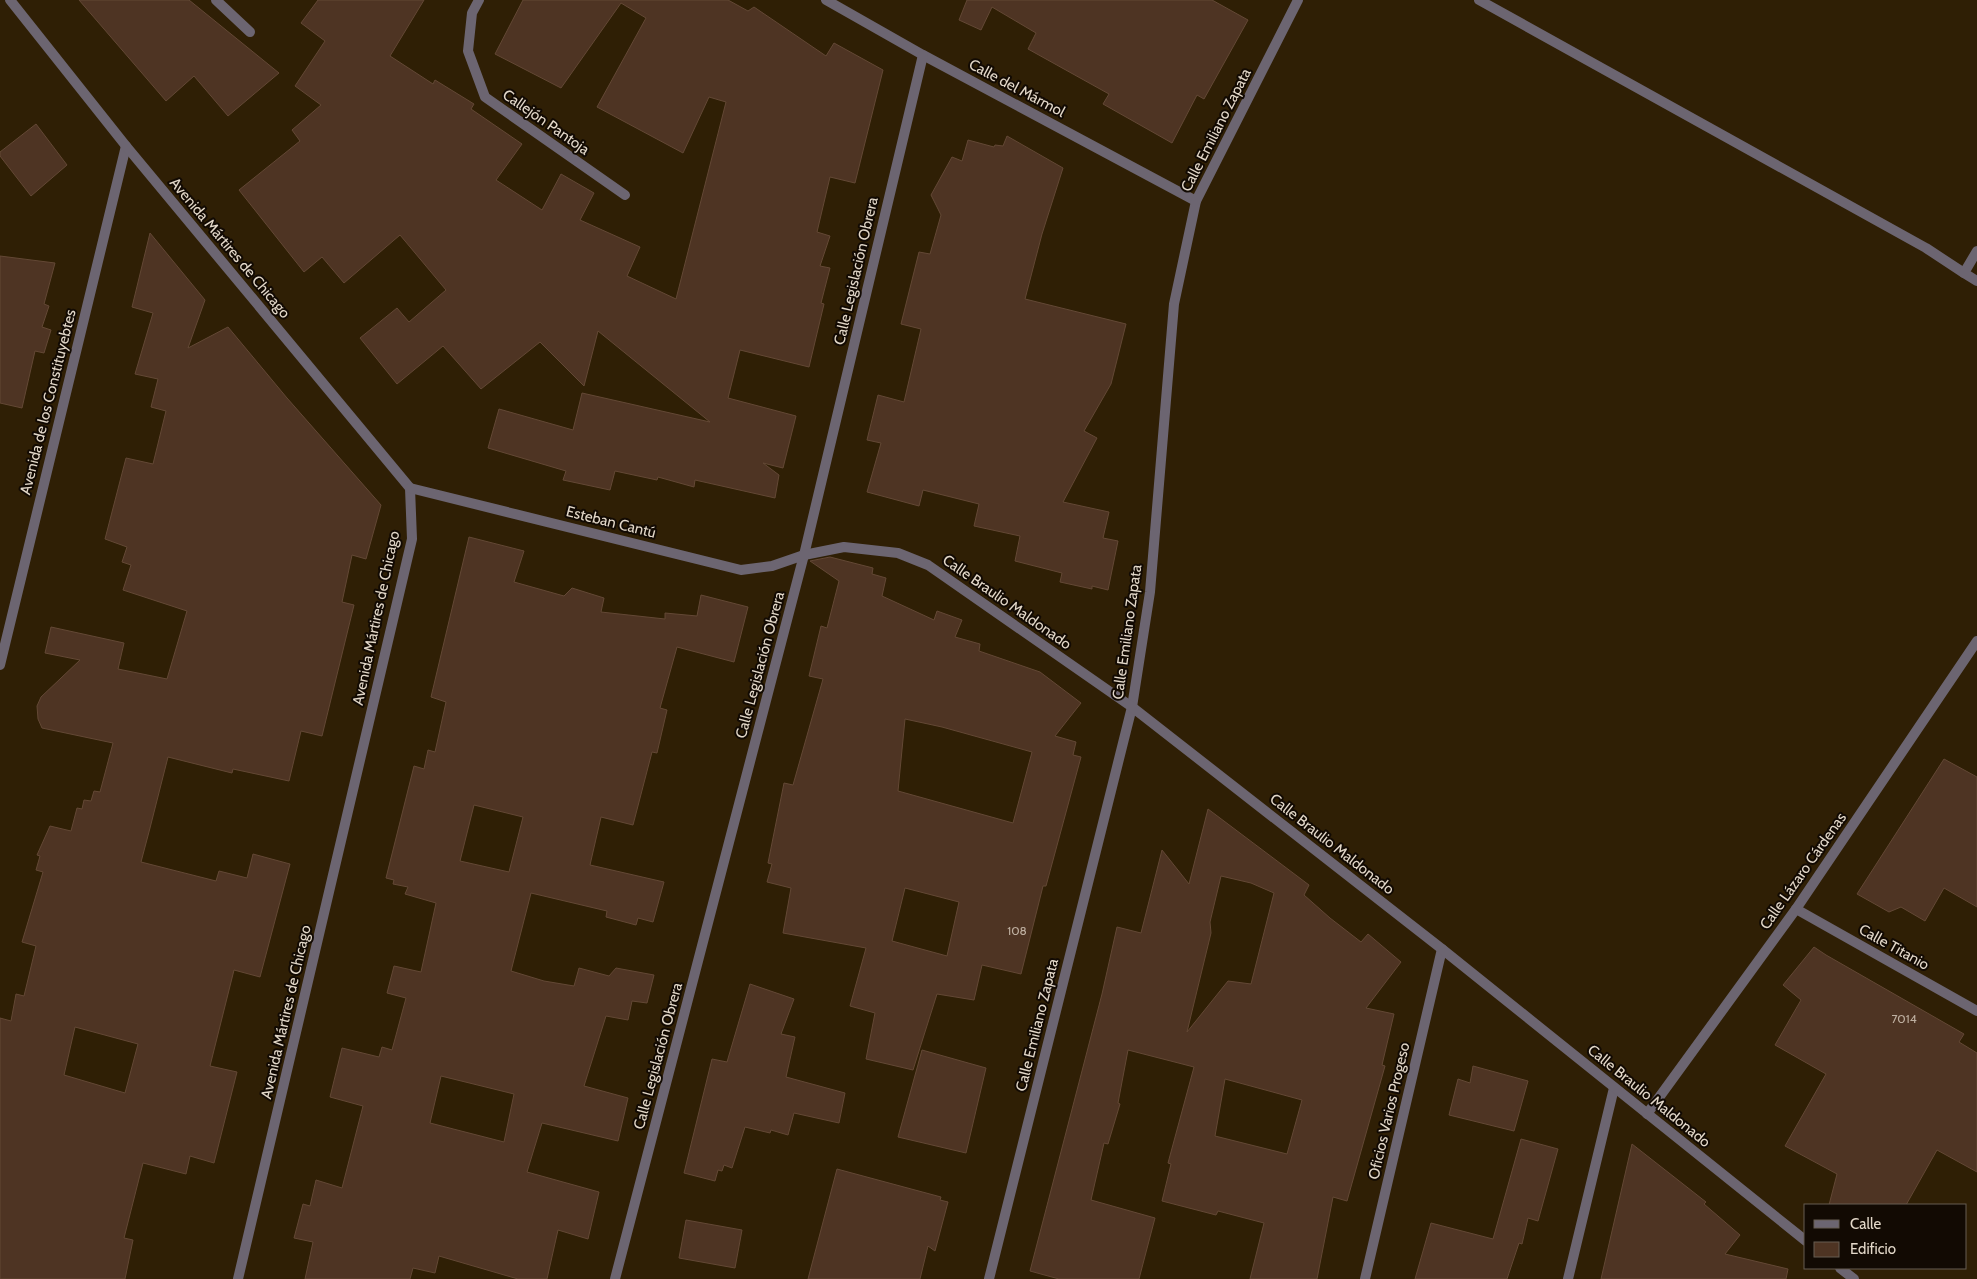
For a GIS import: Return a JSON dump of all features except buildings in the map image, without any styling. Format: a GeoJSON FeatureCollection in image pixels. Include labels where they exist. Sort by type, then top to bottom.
{"type":"FeatureCollection","features":[{"type":"Feature","properties":{"kind":"street","name":"Avenida Mártires de Chicago"},"geometry":{"type":"LineString","coordinates":[[10,0],[126,146],[410,488],[412,539],[238,1279]]}},
{"type":"Feature","properties":{"kind":"street"},"geometry":{"type":"LineString","coordinates":[[216,0],[250,32]]}},
{"type":"Feature","properties":{"kind":"street","name":"Callejón Pantoja"},"geometry":{"type":"LineString","coordinates":[[479,0],[472,13],[468,51],[485,97],[625,194]]}},
{"type":"Feature","properties":{"kind":"street","name":"Calle del Mármol"},"geometry":{"type":"LineString","coordinates":[[826,0],[923,55],[1196,201]]}},
{"type":"Feature","properties":{"kind":"street","name":"Calle Emiliano Zapata"},"geometry":{"type":"LineString","coordinates":[[989,1279],[1132,707],[1150,592],[1174,304],[1196,201],[1298,0]]}},
{"type":"Feature","properties":{"kind":"street"},"geometry":{"type":"LineString","coordinates":[[1479,0],[1926,248],[1977,281]]}},
{"type":"Feature","properties":{"kind":"street","name":"Calle Legislación Obrera"},"geometry":{"type":"LineString","coordinates":[[615,1279],[804,555],[923,55]]}},
{"type":"Feature","properties":{"kind":"street","name":"Avenida de los Constituyebtes"},"geometry":{"type":"LineString","coordinates":[[0,665],[126,146]]}},
{"type":"Feature","properties":{"kind":"street"},"geometry":{"type":"LineString","coordinates":[[1964,273],[1977,251]]}},
{"type":"Feature","properties":{"kind":"street","name":"Esteban Cantú"},"geometry":{"type":"LineString","coordinates":[[410,488],[741,570],[772,566],[804,555]]}},
{"type":"Feature","properties":{"kind":"street","name":"Calle Braulio Maldonado"},"geometry":{"type":"LineString","coordinates":[[804,555],[844,547],[871,548],[898,553],[928,565],[1132,707],[1442,949],[1804,1239]]}},
{"type":"Feature","properties":{"kind":"street","name":"Calle Lázaro Cárdenas"},"geometry":{"type":"LineString","coordinates":[[1647,1114],[1796,909],[1976,646]]}},
{"type":"Feature","properties":{"kind":"street","name":"Calle Titanio"},"geometry":{"type":"LineString","coordinates":[[1796,909],[1977,1011]]}},
{"type":"Feature","properties":{"kind":"street","name":"Oficios Varios Progeso"},"geometry":{"type":"LineString","coordinates":[[1365,1279],[1442,949]]}},
{"type":"Feature","properties":{"kind":"street"},"geometry":{"type":"LineString","coordinates":[[1568,1279],[1614,1088]]}},
{"type":"Feature","properties":{"kind":"street"},"geometry":{"type":"LineString","coordinates":[[1841,1269],[1854,1279]]}}]}
